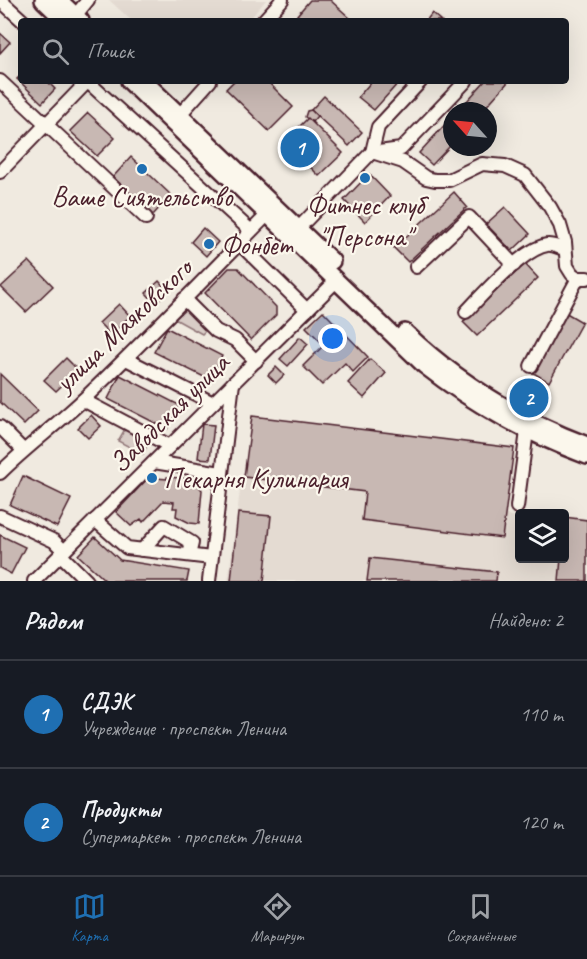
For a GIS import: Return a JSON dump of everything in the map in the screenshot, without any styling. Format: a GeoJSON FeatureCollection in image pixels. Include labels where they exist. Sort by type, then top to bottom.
{"type":"FeatureCollection","features":[{"type":"Feature","properties":{"kind":"main road"},"geometry":{"type":"LineString","coordinates":[[43,0],[72,18]]}},
{"type":"Feature","properties":{"kind":"main road"},"geometry":{"type":"LineString","coordinates":[[59,0],[73,18]]}},
{"type":"Feature","properties":{"kind":"main road"},"geometry":{"type":"LineString","coordinates":[[133,84],[176,118]]}},
{"type":"Feature","properties":{"kind":"main road"},"geometry":{"type":"LineString","coordinates":[[147,84],[176,118],[295,232],[461,380],[548,429],[587,446]]}},
{"type":"Feature","properties":{"kind":"main road"},"geometry":{"type":"LineString","coordinates":[[295,232],[337,280],[425,366],[459,392],[527,431],[587,456]]}},
{"type":"Feature","properties":{"kind":"street"},"geometry":{"type":"LineString","coordinates":[[0,0],[20,18]]}},
{"type":"Feature","properties":{"kind":"street"},"geometry":{"type":"LineString","coordinates":[[75,18],[88,0]]}},
{"type":"Feature","properties":{"kind":"street"},"geometry":{"type":"LineString","coordinates":[[266,18],[282,0]]}},
{"type":"Feature","properties":{"kind":"street"},"geometry":{"type":"LineString","coordinates":[[0,81],[146,218]]}},
{"type":"Feature","properties":{"kind":"street"},"geometry":{"type":"LineString","coordinates":[[0,172],[85,84]]}},
{"type":"Feature","properties":{"kind":"street"},"geometry":{"type":"LineString","coordinates":[[91,84],[251,231]]}},
{"type":"Feature","properties":{"kind":"street"},"geometry":{"type":"LineString","coordinates":[[176,118],[207,84]]}},
{"type":"Feature","properties":{"kind":"street"},"geometry":{"type":"LineString","coordinates":[[295,232],[372,152],[378,127],[418,84]]}},
{"type":"Feature","properties":{"kind":"street"},"geometry":{"type":"LineString","coordinates":[[372,152],[401,149],[463,84]]}},
{"type":"Feature","properties":{"kind":"street"},"geometry":{"type":"LineString","coordinates":[[372,152],[403,162],[426,178],[435,180],[449,180],[482,164],[505,166],[525,175],[550,207],[560,225],[567,266],[572,274],[583,278],[531,366]]}},
{"type":"Feature","properties":{"kind":"street","name":"улица Маяковского"},"geometry":{"type":"LineString","coordinates":[[0,473],[126,359],[272,210]]}},
{"type":"Feature","properties":{"kind":"street"},"geometry":{"type":"LineString","coordinates":[[416,267],[469,217],[514,265]]}},
{"type":"Feature","properties":{"kind":"street"},"geometry":{"type":"LineString","coordinates":[[239,243],[307,310]]}},
{"type":"Feature","properties":{"kind":"street"},"geometry":{"type":"LineString","coordinates":[[466,312],[514,265],[532,252],[548,245],[565,249]]}},
{"type":"Feature","properties":{"kind":"street","name":"Заводская улица"},"geometry":{"type":"LineString","coordinates":[[34,581],[337,280]]}},
{"type":"Feature","properties":{"kind":"street"},"geometry":{"type":"LineString","coordinates":[[184,299],[216,331],[233,338],[256,361]]}},
{"type":"Feature","properties":{"kind":"street"},"geometry":{"type":"LineString","coordinates":[[126,359],[213,403]]}},
{"type":"Feature","properties":{"kind":"street"},"geometry":{"type":"LineString","coordinates":[[209,581],[233,383]]}},
{"type":"Feature","properties":{"kind":"street"},"geometry":{"type":"LineString","coordinates":[[83,400],[170,446]]}},
{"type":"Feature","properties":{"kind":"street"},"geometry":{"type":"LineString","coordinates":[[0,428],[23,450]]}},
{"type":"Feature","properties":{"kind":"street"},"geometry":{"type":"LineString","coordinates":[[517,507],[527,431]]}},
{"type":"Feature","properties":{"kind":"street"},"geometry":{"type":"LineString","coordinates":[[154,462],[221,473]]}},
{"type":"Feature","properties":{"kind":"street"},"geometry":{"type":"LineString","coordinates":[[0,516],[54,541],[87,581]]}},
{"type":"Feature","properties":{"kind":"street"},"geometry":{"type":"LineString","coordinates":[[95,520],[127,548],[211,558]]}},
{"type":"Feature","properties":{"kind":"street"},"geometry":{"type":"LineString","coordinates":[[142,550],[164,526],[192,543],[189,555]]}},
{"type":"Feature","properties":{"kind":"shaded area"},"geometry":{"type":"Polygon","coordinates":[[[109,0],[266,0],[251,18],[129,18],[109,0]]]}},
{"type":"Feature","properties":{"kind":"shaded area"},"geometry":{"type":"Polygon","coordinates":[[[186,309],[206,330],[202,334],[175,319],[186,309]]]}},
{"type":"Feature","properties":{"kind":"shaded area"},"geometry":{"type":"Polygon","coordinates":[[[125,429],[149,442],[143,454],[118,441],[125,429]]]}},
{"type":"Feature","properties":{"kind":"shaded area"},"geometry":{"type":"Polygon","coordinates":[[[242,476],[364,493],[361,521],[502,538],[505,515],[515,516],[515,563],[569,563],[587,581],[228,581],[242,476]]]}},
{"type":"Feature","properties":{"kind":"building"},"geometry":{"type":"Polygon","coordinates":[[[310,0],[330,0],[350,18],[300,18],[297,15],[310,0]]]}},
{"type":"Feature","properties":{"kind":"building"},"geometry":{"type":"Polygon","coordinates":[[[432,13],[438,18],[428,18],[432,13]]]}},
{"type":"Feature","properties":{"kind":"building"},"geometry":{"type":"Polygon","coordinates":[[[0,33],[10,42],[0,53],[0,33]]]}},
{"type":"Feature","properties":{"kind":"building"},"geometry":{"type":"Polygon","coordinates":[[[22,84],[50,84],[55,89],[42,103],[22,84]]]}},
{"type":"Feature","properties":{"kind":"building"},"geometry":{"type":"Polygon","coordinates":[[[231,84],[270,84],[293,107],[269,131],[226,89],[231,84]]]}},
{"type":"Feature","properties":{"kind":"building"},"geometry":{"type":"Polygon","coordinates":[[[369,84],[397,84],[374,110],[358,97],[369,84]]]}},
{"type":"Feature","properties":{"kind":"building"},"geometry":{"type":"Polygon","coordinates":[[[482,84],[506,84],[490,102],[466,102],[482,84]]]}},
{"type":"Feature","properties":{"kind":"building"},"geometry":{"type":"Polygon","coordinates":[[[324,96],[362,132],[349,146],[311,110],[324,96]]]}},
{"type":"Feature","properties":{"kind":"building"},"geometry":{"type":"Polygon","coordinates":[[[311,110],[317,116],[312,122],[305,117],[307,111],[311,110]]]}},
{"type":"Feature","properties":{"kind":"building"},"geometry":{"type":"Polygon","coordinates":[[[88,113],[115,138],[97,156],[70,131],[88,113]]]}},
{"type":"Feature","properties":{"kind":"building"},"geometry":{"type":"Polygon","coordinates":[[[308,118],[343,153],[319,176],[285,141],[308,118]]]}},
{"type":"Feature","properties":{"kind":"building"},"geometry":{"type":"Polygon","coordinates":[[[443,127],[443,153],[432,165],[419,153],[443,127]]]}},
{"type":"Feature","properties":{"kind":"building"},"geometry":{"type":"Polygon","coordinates":[[[131,157],[171,195],[153,215],[113,177],[131,157]]]}},
{"type":"Feature","properties":{"kind":"building"},"geometry":{"type":"Polygon","coordinates":[[[369,174],[390,196],[365,222],[344,200],[369,174]]]}},
{"type":"Feature","properties":{"kind":"building"},"geometry":{"type":"Polygon","coordinates":[[[454,192],[467,207],[408,262],[394,248],[454,192]]]}},
{"type":"Feature","properties":{"kind":"building"},"geometry":{"type":"Polygon","coordinates":[[[505,207],[530,234],[512,251],[486,224],[505,207]]]}},
{"type":"Feature","properties":{"kind":"building"},"geometry":{"type":"Polygon","coordinates":[[[203,228],[218,242],[206,256],[191,242],[203,228]]]}},
{"type":"Feature","properties":{"kind":"building"},"geometry":{"type":"Polygon","coordinates":[[[29,261],[53,286],[26,312],[1,287],[29,261]]]}},
{"type":"Feature","properties":{"kind":"building"},"geometry":{"type":"Polygon","coordinates":[[[525,264],[538,278],[477,336],[463,322],[525,264]]]}},
{"type":"Feature","properties":{"kind":"building"},"geometry":{"type":"Polygon","coordinates":[[[229,268],[238,268],[276,307],[276,315],[251,340],[205,293],[229,268]]]}},
{"type":"Feature","properties":{"kind":"building"},"geometry":{"type":"Polygon","coordinates":[[[159,281],[168,291],[155,303],[146,293],[159,281]]]}},
{"type":"Feature","properties":{"kind":"building"},"geometry":{"type":"Polygon","coordinates":[[[119,304],[130,316],[111,335],[99,323],[119,304]]]}},
{"type":"Feature","properties":{"kind":"building"},"geometry":{"type":"Polygon","coordinates":[[[323,311],[368,357],[353,372],[345,363],[322,385],[303,366],[324,345],[306,327],[323,311]]]}},
{"type":"Feature","properties":{"kind":"building"},"geometry":{"type":"Polygon","coordinates":[[[563,311],[582,322],[549,382],[530,371],[563,311]]]}},
{"type":"Feature","properties":{"kind":"building"},"geometry":{"type":"Polygon","coordinates":[[[167,328],[222,356],[210,380],[154,352],[167,328]]]}},
{"type":"Feature","properties":{"kind":"building"},"geometry":{"type":"Polygon","coordinates":[[[300,337],[308,344],[288,366],[280,359],[300,337]]]}},
{"type":"Feature","properties":{"kind":"building"},"geometry":{"type":"Polygon","coordinates":[[[66,358],[78,370],[56,391],[44,380],[66,358]]]}},
{"type":"Feature","properties":{"kind":"building"},"geometry":{"type":"Polygon","coordinates":[[[370,359],[386,373],[364,398],[348,383],[370,359]]]}},
{"type":"Feature","properties":{"kind":"building"},"geometry":{"type":"Polygon","coordinates":[[[276,367],[284,375],[276,383],[268,375],[276,367]]]}},
{"type":"Feature","properties":{"kind":"building"},"geometry":{"type":"Polygon","coordinates":[[[0,374],[38,411],[24,425],[0,402],[0,374]]]}},
{"type":"Feature","properties":{"kind":"building"},"geometry":{"type":"Polygon","coordinates":[[[120,375],[179,405],[167,429],[108,399],[120,375]]]}},
{"type":"Feature","properties":{"kind":"building"},"geometry":{"type":"Polygon","coordinates":[[[525,391],[536,397],[532,404],[522,399],[525,391]]]}},
{"type":"Feature","properties":{"kind":"building"},"geometry":{"type":"Polygon","coordinates":[[[91,415],[101,426],[88,438],[78,428],[91,415]]]}},
{"type":"Feature","properties":{"kind":"building"},"geometry":{"type":"Polygon","coordinates":[[[252,416],[514,448],[502,538],[362,520],[365,492],[244,477],[252,416]]]}},
{"type":"Feature","properties":{"kind":"building"},"geometry":{"type":"Polygon","coordinates":[[[202,424],[214,425],[210,459],[198,458],[202,424]]]}},
{"type":"Feature","properties":{"kind":"building"},"geometry":{"type":"Polygon","coordinates":[[[23,476],[71,499],[57,527],[10,505],[23,476]]]}},
{"type":"Feature","properties":{"kind":"building"},"geometry":{"type":"Polygon","coordinates":[[[150,476],[154,480],[156,478],[167,479],[167,477],[193,479],[202,490],[199,524],[190,523],[176,516],[177,508],[173,508],[174,502],[163,501],[143,522],[141,519],[131,526],[116,512],[150,476]]]}},
{"type":"Feature","properties":{"kind":"building"},"geometry":{"type":"Polygon","coordinates":[[[238,513],[271,516],[264,581],[231,581],[238,513]]]}},
{"type":"Feature","properties":{"kind":"building"},"geometry":{"type":"Polygon","coordinates":[[[569,518],[587,520],[587,581],[559,581],[561,563],[569,563],[569,518]]]}},
{"type":"Feature","properties":{"kind":"building"},"geometry":{"type":"Polygon","coordinates":[[[0,535],[25,547],[11,574],[0,568],[0,535]]]}},
{"type":"Feature","properties":{"kind":"building"},"geometry":{"type":"Polygon","coordinates":[[[95,537],[120,560],[189,571],[187,581],[106,581],[78,555],[95,537]]]}},
{"type":"Feature","properties":{"kind":"building"},"geometry":{"type":"Polygon","coordinates":[[[370,558],[497,572],[496,581],[367,581],[370,558]]]}},
{"type":"Feature","properties":{"kind":"place","name":"СДЭК"},"geometry":{"type":"Point","coordinates":[300,148]}},
{"type":"Feature","properties":{"kind":"place","name":"Ваше Сиятельство"},"geometry":{"type":"Point","coordinates":[142,169]}},
{"type":"Feature","properties":{"kind":"place","name":"Фитнес клуб \"Персона\""},"geometry":{"type":"Point","coordinates":[365,178]}},
{"type":"Feature","properties":{"kind":"place","name":"Фонбет"},"geometry":{"type":"Point","coordinates":[209,244]}},
{"type":"Feature","properties":{"kind":"place","name":"Продукты"},"geometry":{"type":"Point","coordinates":[529,398]}},
{"type":"Feature","properties":{"kind":"place","name":"Пекарня Кулинария"},"geometry":{"type":"Point","coordinates":[152,478]}}]}
